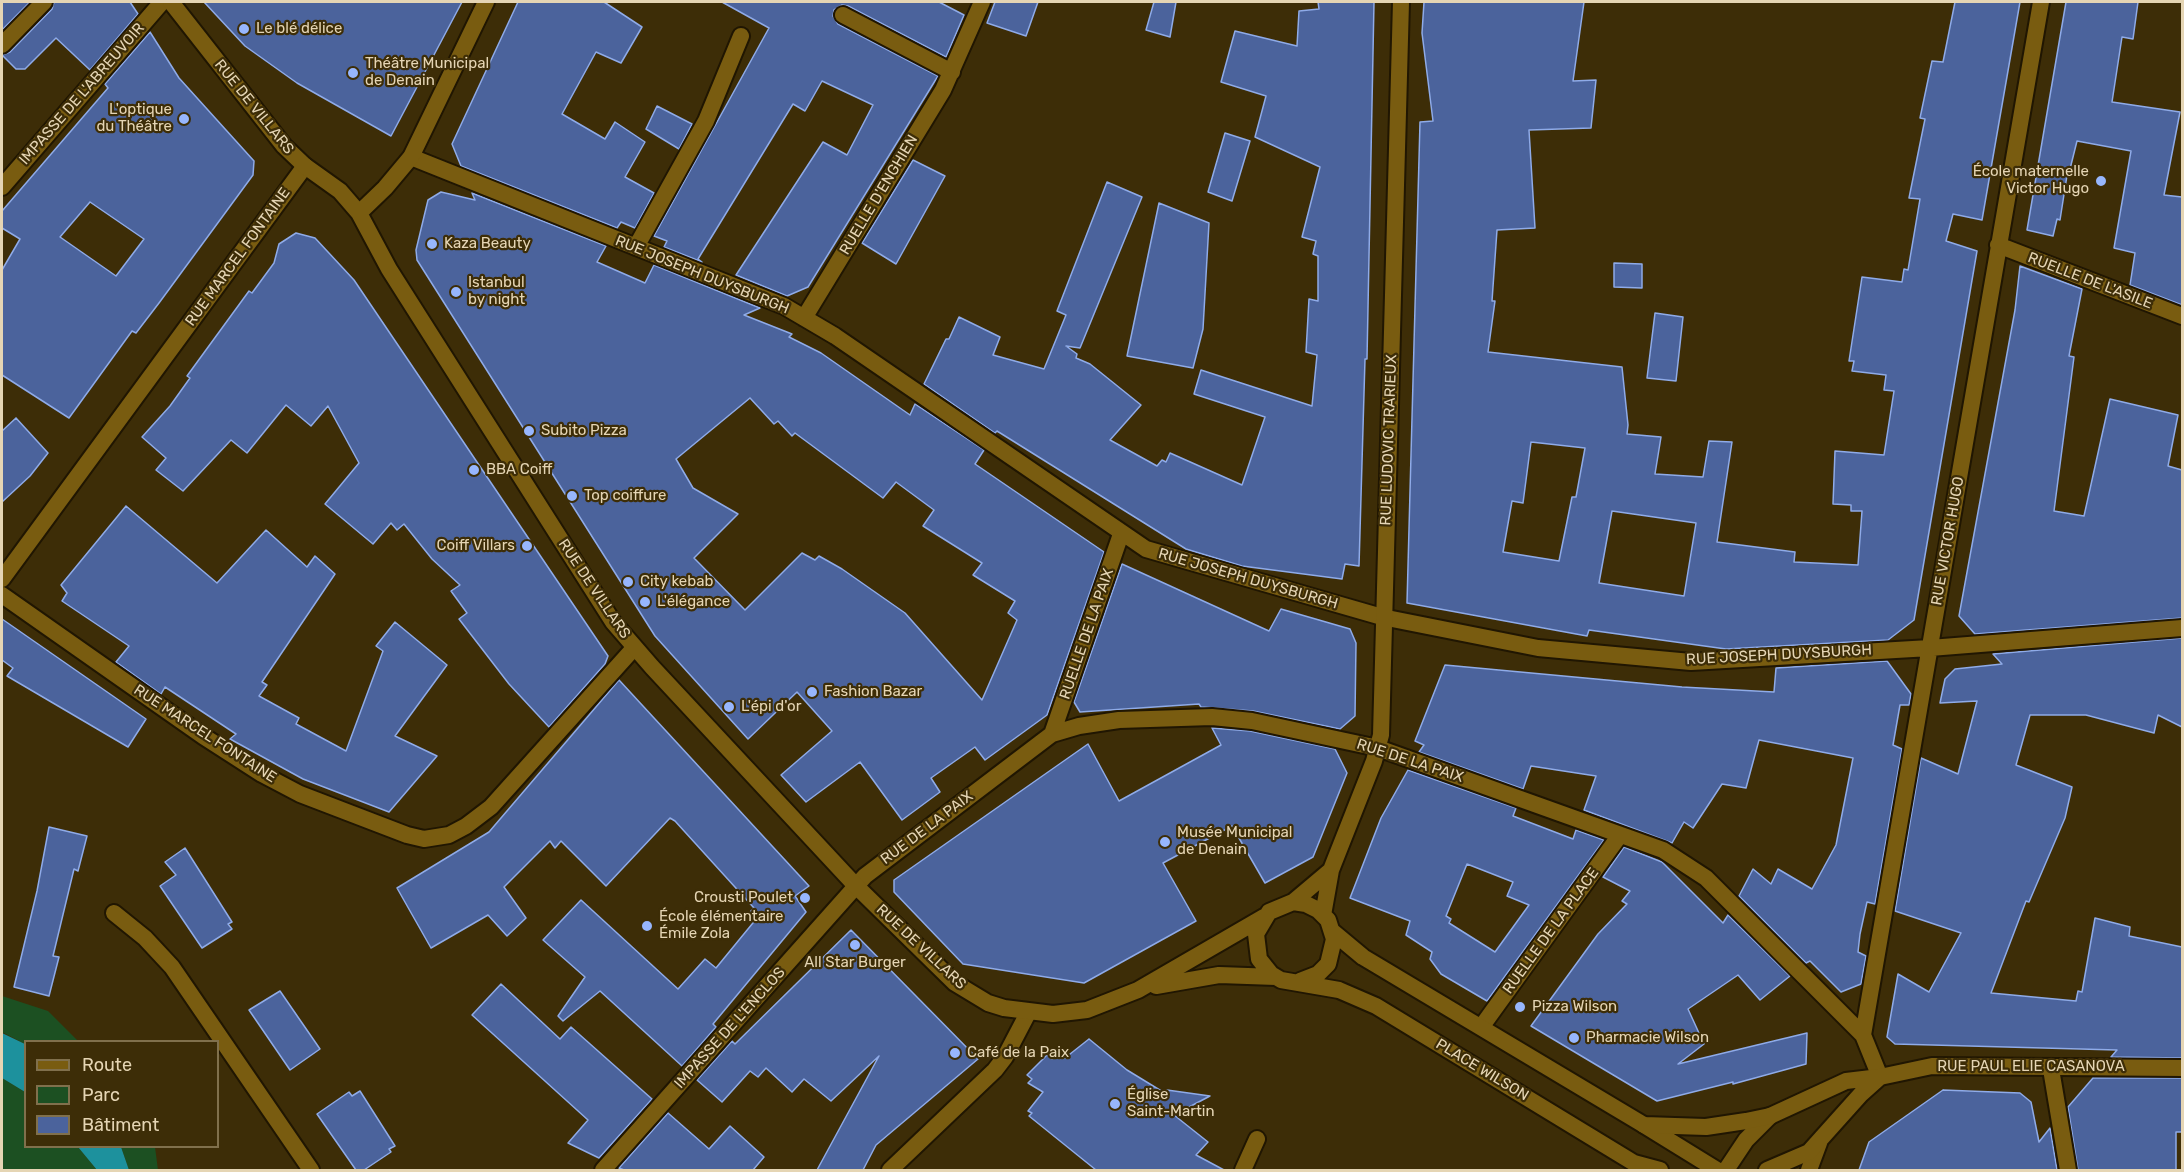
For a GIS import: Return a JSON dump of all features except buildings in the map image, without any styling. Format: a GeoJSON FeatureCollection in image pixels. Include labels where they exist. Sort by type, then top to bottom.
{"type":"FeatureCollection","features":[{"type":"Feature","properties":{"kind":"street"},"geometry":{"type":"LineString","coordinates":[[2,45],[44,2]]}},
{"type":"Feature","properties":{"kind":"street","name":"IMPASSE DE L'ABREUVOIR"},"geometry":{"type":"LineString","coordinates":[[2,187],[162,2]]}},
{"type":"Feature","properties":{"kind":"street","name":"RUE DE VILLARS"},"geometry":{"type":"LineString","coordinates":[[171,2],[284,147],[305,166],[340,191],[358,213],[411,303],[613,622],[634,648],[856,886],[956,983],[988,1003],[1028,1013],[1053,1014],[1087,1010],[1138,990]]}},
{"type":"Feature","properties":{"kind":"street"},"geometry":{"type":"LineString","coordinates":[[358,213],[385,189],[411,156],[486,2]]}},
{"type":"Feature","properties":{"kind":"street","name":"RUELLE D'ENGHIEN"},"geometry":{"type":"LineString","coordinates":[[804,318],[952,72],[982,2]]}},
{"type":"Feature","properties":{"kind":"street","name":"RUE LUDOVIC TRARIEUX"},"geometry":{"type":"LineString","coordinates":[[1323,915],[1331,870],[1378,748],[1382,721],[1382,617],[1401,2]]}},
{"type":"Feature","properties":{"kind":"street","name":"RUE VICTOR HUGO"},"geometry":{"type":"LineString","coordinates":[[1863,1035],[2041,2]]}},
{"type":"Feature","properties":{"kind":"street"},"geometry":{"type":"LineString","coordinates":[[843,15],[952,72]]}},
{"type":"Feature","properties":{"kind":"street"},"geometry":{"type":"LineString","coordinates":[[636,247],[706,121],[741,36]]}},
{"type":"Feature","properties":{"kind":"street","name":"RUE JOSEPH DUYSBURGH"},"geometry":{"type":"LineString","coordinates":[[411,156],[766,298],[804,318],[1121,534],[1161,555],[1382,617],[1538,648],[1691,662],[1930,648],[2182,628]]}},
{"type":"Feature","properties":{"kind":"street","name":"RUE MARCEL FONTAINE"},"geometry":{"type":"LineString","coordinates":[[2,575],[305,166]]}},
{"type":"Feature","properties":{"kind":"street","name":"RUELLE DE L'ASILE"},"geometry":{"type":"LineString","coordinates":[[1998,245],[2182,316]]}},
{"type":"Feature","properties":{"kind":"street","name":"RUELLE DE LA PAIX"},"geometry":{"type":"LineString","coordinates":[[1052,734],[1121,534]]}},
{"type":"Feature","properties":{"kind":"street","name":"RUE MARCEL FONTAINE"},"geometry":{"type":"LineString","coordinates":[[2,595],[203,736],[262,774],[300,794],[407,835],[424,839],[449,836],[491,807],[634,648]]}},
{"type":"Feature","properties":{"kind":"street","name":"RUE DE LA PAIX"},"geometry":{"type":"LineString","coordinates":[[856,886],[877,867],[1052,734],[1079,726],[1119,720],[1212,717],[1252,721],[1378,748],[1677,857],[1706,878],[1863,1035]]}},
{"type":"Feature","properties":{"kind":"street","name":"RUELLE DE LA PLACE"},"geometry":{"type":"LineString","coordinates":[[1482,1026],[1620,835]]}},
{"type":"Feature","properties":{"kind":"street","name":"RUE LUDOVIC TRARIEUX"},"geometry":{"type":"LineString","coordinates":[[1293,902],[1331,870]]}},
{"type":"Feature","properties":{"kind":"street","name":"IMPASSE DE L'ENCLOS"},"geometry":{"type":"LineString","coordinates":[[603,1170],[856,886]]}},
{"type":"Feature","properties":{"kind":"street"},"geometry":{"type":"LineString","coordinates":[[1138,990],[1264,917],[1274,908],[1293,902],[1306,904],[1323,915],[1333,932],[1362,957],[1482,1026],[1717,1170]]}},
{"type":"Feature","properties":{"kind":"street"},"geometry":{"type":"LineString","coordinates":[[114,913],[145,938],[172,967],[311,1170]]}},
{"type":"Feature","properties":{"kind":"street"},"geometry":{"type":"LineString","coordinates":[[1264,917],[1256,934],[1255,946],[1262,964],[1276,977]]}},
{"type":"Feature","properties":{"kind":"street"},"geometry":{"type":"LineString","coordinates":[[1300,981],[1318,974],[1328,964],[1334,946],[1333,932]]}},
{"type":"Feature","properties":{"kind":"street","name":"PLACE WILSON"},"geometry":{"type":"LineString","coordinates":[[1138,990],[1212,975],[1234,974],[1276,977],[1339,990],[1376,1006],[1639,1167],[1660,1170]]}},
{"type":"Feature","properties":{"kind":"street"},"geometry":{"type":"LineString","coordinates":[[890,1170],[995,1070],[1005,1057],[1028,1013]]}},
{"type":"Feature","properties":{"kind":"street"},"geometry":{"type":"LineString","coordinates":[[1863,1035],[1880,1077]]}},
{"type":"Feature","properties":{"kind":"street","name":"RUE PAUL ELIE CASANOVA"},"geometry":{"type":"LineString","coordinates":[[1880,1077],[1932,1066],[2051,1069],[2182,1068]]}},
{"type":"Feature","properties":{"kind":"street"},"geometry":{"type":"LineString","coordinates":[[2051,1069],[2068,1170]]}},
{"type":"Feature","properties":{"kind":"street"},"geometry":{"type":"LineString","coordinates":[[1644,1125],[1706,1127],[1770,1116],[1835,1084],[1859,1078],[1880,1077]]}},
{"type":"Feature","properties":{"kind":"street"},"geometry":{"type":"LineString","coordinates":[[1767,1170],[1800,1157],[1819,1143],[1861,1094],[1880,1077]]}},
{"type":"Feature","properties":{"kind":"street"},"geometry":{"type":"LineString","coordinates":[[1726,1170],[1746,1140],[1770,1116]]}},
{"type":"Feature","properties":{"kind":"street"},"geometry":{"type":"LineString","coordinates":[[1243,1170],[1257,1139]]}},
{"type":"Feature","properties":{"kind":"street"},"geometry":{"type":"LineString","coordinates":[[1809,1170],[1819,1143]]}},
{"type":"Feature","properties":{"kind":"green space"},"geometry":{"type":"Polygon","coordinates":[[[2,996],[48,1011],[77,1040],[24,1040],[24,1043],[2,1032],[2,996]]]}},
{"type":"Feature","properties":{"kind":"green space"},"geometry":{"type":"Polygon","coordinates":[[[2,1078],[24,1091],[24,1148],[79,1148],[97,1170],[2,1170],[2,1078]]]}},
{"type":"Feature","properties":{"kind":"green space"},"geometry":{"type":"Polygon","coordinates":[[[121,1148],[155,1148],[158,1170],[129,1170],[121,1148]]]}},
{"type":"Feature","properties":{"kind":"water"},"geometry":{"type":"Polygon","coordinates":[[[2,1033],[24,1044],[24,1091],[2,1078],[2,1033]]]}},
{"type":"Feature","properties":{"kind":"water"},"geometry":{"type":"Polygon","coordinates":[[[79,1148],[121,1148],[129,1170],[97,1170],[79,1148]]]}},
{"type":"Feature","properties":{"kind":"place","name":"Le blé délice"},"geometry":{"type":"Point","coordinates":[244,29]}},
{"type":"Feature","properties":{"kind":"place","name":"Théâtre Municipal de Denain"},"geometry":{"type":"Point","coordinates":[353,73]}},
{"type":"Feature","properties":{"kind":"place","name":"L'optique du Théâtre"},"geometry":{"type":"Point","coordinates":[184,119]}},
{"type":"Feature","properties":{"kind":"place","name":"École maternelle Victor Hugo"},"geometry":{"type":"Point","coordinates":[2101,181]}},
{"type":"Feature","properties":{"kind":"place","name":"Kaza Beauty"},"geometry":{"type":"Point","coordinates":[432,244]}},
{"type":"Feature","properties":{"kind":"place","name":"Istanbul by night"},"geometry":{"type":"Point","coordinates":[456,292]}},
{"type":"Feature","properties":{"kind":"place","name":"Subito Pizza"},"geometry":{"type":"Point","coordinates":[529,431]}},
{"type":"Feature","properties":{"kind":"place","name":"BBA Coiff"},"geometry":{"type":"Point","coordinates":[474,470]}},
{"type":"Feature","properties":{"kind":"place","name":"Top coiffure"},"geometry":{"type":"Point","coordinates":[572,496]}},
{"type":"Feature","properties":{"kind":"place","name":"Coiff Villars"},"geometry":{"type":"Point","coordinates":[527,546]}},
{"type":"Feature","properties":{"kind":"place","name":"City kebab"},"geometry":{"type":"Point","coordinates":[628,582]}},
{"type":"Feature","properties":{"kind":"place","name":"L'élégance"},"geometry":{"type":"Point","coordinates":[645,602]}},
{"type":"Feature","properties":{"kind":"place","name":"Fashion Bazar"},"geometry":{"type":"Point","coordinates":[812,692]}},
{"type":"Feature","properties":{"kind":"place","name":"L'épi d'or"},"geometry":{"type":"Point","coordinates":[729,707]}},
{"type":"Feature","properties":{"kind":"place","name":"Musée Municipal de Denain"},"geometry":{"type":"Point","coordinates":[1165,842]}},
{"type":"Feature","properties":{"kind":"place","name":"Crousti Poulet"},"geometry":{"type":"Point","coordinates":[805,898]}},
{"type":"Feature","properties":{"kind":"place","name":"École élémentaire Émile Zola"},"geometry":{"type":"Point","coordinates":[647,926]}},
{"type":"Feature","properties":{"kind":"place","name":"All Star Burger"},"geometry":{"type":"Point","coordinates":[855,945]}},
{"type":"Feature","properties":{"kind":"place","name":"Pizza Wilson"},"geometry":{"type":"Point","coordinates":[1520,1007]}},
{"type":"Feature","properties":{"kind":"place","name":"Pharmacie Wilson"},"geometry":{"type":"Point","coordinates":[1574,1038]}},
{"type":"Feature","properties":{"kind":"place","name":"Café de la Paix"},"geometry":{"type":"Point","coordinates":[955,1053]}},
{"type":"Feature","properties":{"kind":"place","name":"Église Saint-Martin"},"geometry":{"type":"Point","coordinates":[1115,1104]}}]}
